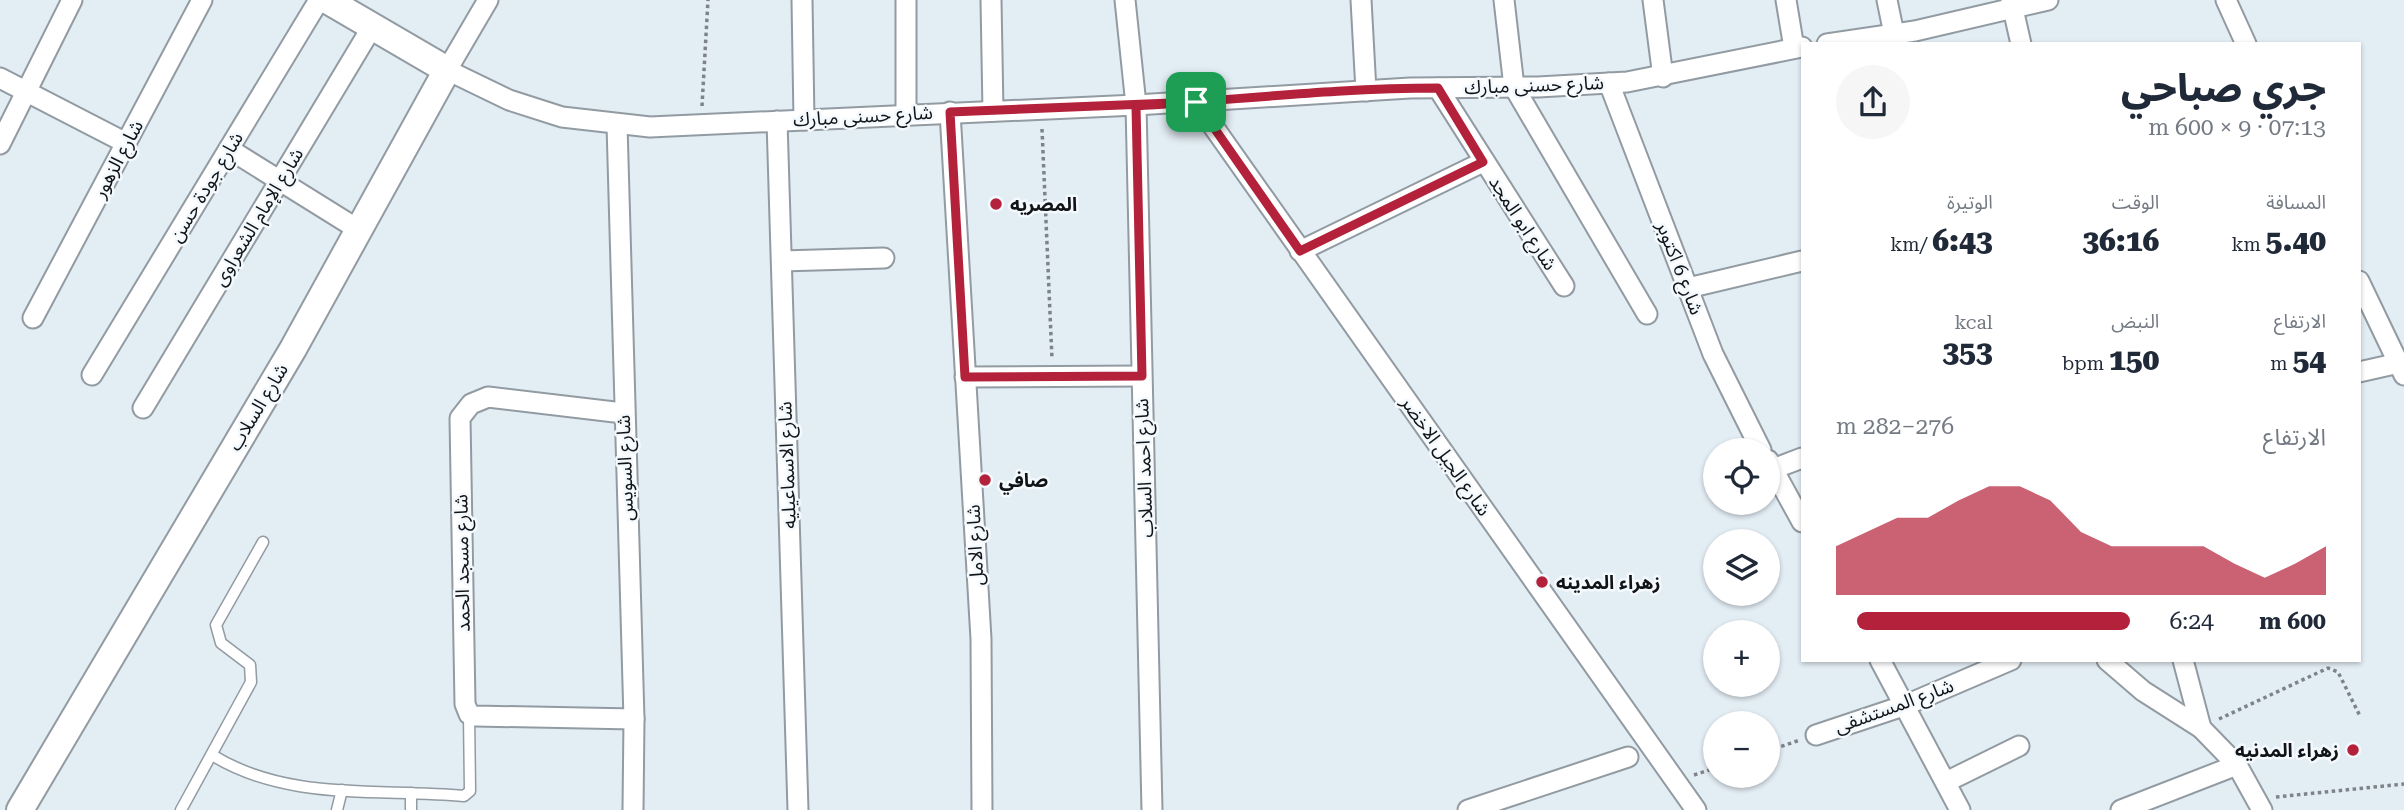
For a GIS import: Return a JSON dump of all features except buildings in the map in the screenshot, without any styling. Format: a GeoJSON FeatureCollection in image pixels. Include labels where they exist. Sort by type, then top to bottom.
{"type":"FeatureCollection","features":[{"type":"Feature","properties":{"kind":"street"},"geometry":{"type":"LineString","coordinates":[[0,144],[72,0]]}},
{"type":"Feature","properties":{"kind":"street","name":"شارع الزهور"},"geometry":{"type":"LineString","coordinates":[[33,318],[202,0]]}},
{"type":"Feature","properties":{"kind":"street","name":"شارع جودة حسن"},"geometry":{"type":"LineString","coordinates":[[92,375],[319,0]]}},
{"type":"Feature","properties":{"kind":"street","name":"شارع حسنى مبارك"},"geometry":{"type":"LineString","coordinates":[[327,0],[447,70],[509,100],[562,117],[617,125],[701,125],[950,112],[1136,106],[1366,91],[1609,83],[1663,77],[1798,48]]}},
{"type":"Feature","properties":{"kind":"street","name":"شارع السلاب"},"geometry":{"type":"LineString","coordinates":[[20,810],[293,349],[488,0]]}},
{"type":"Feature","properties":{"kind":"street"},"geometry":{"type":"LineString","coordinates":[[802,0],[804,120]]}},
{"type":"Feature","properties":{"kind":"street"},"geometry":{"type":"LineString","coordinates":[[906,0],[906,114]]}},
{"type":"Feature","properties":{"kind":"street"},"geometry":{"type":"LineString","coordinates":[[991,0],[993,111]]}},
{"type":"Feature","properties":{"kind":"street","name":"شارع احمد السلاب"},"geometry":{"type":"LineString","coordinates":[[1125,0],[1136,106],[1152,810]]}},
{"type":"Feature","properties":{"kind":"street"},"geometry":{"type":"LineString","coordinates":[[1361,0],[1366,91]]}},
{"type":"Feature","properties":{"kind":"street"},"geometry":{"type":"LineString","coordinates":[[1504,0],[1514,88],[1647,314]]}},
{"type":"Feature","properties":{"kind":"street"},"geometry":{"type":"LineString","coordinates":[[1653,0],[1663,77]]}},
{"type":"Feature","properties":{"kind":"street"},"geometry":{"type":"LineString","coordinates":[[1786,0],[1798,48]]}},
{"type":"Feature","properties":{"kind":"street"},"geometry":{"type":"LineString","coordinates":[[1887,0],[1895,34]]}},
{"type":"Feature","properties":{"kind":"street"},"geometry":{"type":"LineString","coordinates":[[1839,42],[1895,34],[1916,38],[2011,4],[2048,0]]}},
{"type":"Feature","properties":{"kind":"street"},"geometry":{"type":"LineString","coordinates":[[2227,0],[2245,42]]}},
{"type":"Feature","properties":{"kind":"street"},"geometry":{"type":"LineString","coordinates":[[2011,4],[2020,42]]}},
{"type":"Feature","properties":{"kind":"street","name":"شارع الإمام الشعراوى"},"geometry":{"type":"LineString","coordinates":[[143,408],[372,27]]}},
{"type":"Feature","properties":{"kind":"street"},"geometry":{"type":"LineString","coordinates":[[0,78],[126,143]]}},
{"type":"Feature","properties":{"kind":"street","name":"شارع 6 اكتوبر"},"geometry":{"type":"LineString","coordinates":[[1609,83],[1725,379],[1755,438]]}},
{"type":"Feature","properties":{"kind":"street","name":"شارع ابو المجد"},"geometry":{"type":"LineString","coordinates":[[1438,88],[1564,286]]}},
{"type":"Feature","properties":{"kind":"street","name":"شارع الجبل الاخضر"},"geometry":{"type":"LineString","coordinates":[[1196,102],[1696,810]]}},
{"type":"Feature","properties":{"kind":"street","name":"شارع الامل"},"geometry":{"type":"LineString","coordinates":[[950,112],[981,639],[982,810]]}},
{"type":"Feature","properties":{"kind":"street","name":"شارع الاسماعيليه"},"geometry":{"type":"LineString","coordinates":[[777,121],[797,810]]}},
{"type":"Feature","properties":{"kind":"street","name":"شارع السويس"},"geometry":{"type":"LineString","coordinates":[[617,125],[623,413],[634,719],[633,810]]}},
{"type":"Feature","properties":{"kind":"street"},"geometry":{"type":"LineString","coordinates":[[229,149],[359,230]]}},
{"type":"Feature","properties":{"kind":"street"},"geometry":{"type":"LineString","coordinates":[[1300,251],[1483,162]]}},
{"type":"Feature","properties":{"kind":"street"},"geometry":{"type":"LineString","coordinates":[[782,261],[884,258]]}},
{"type":"Feature","properties":{"kind":"street"},"geometry":{"type":"LineString","coordinates":[[1688,288],[1801,261]]}},
{"type":"Feature","properties":{"kind":"street"},"geometry":{"type":"LineString","coordinates":[[2361,285],[2401,369],[2361,372]]}},
{"type":"Feature","properties":{"kind":"street"},"geometry":{"type":"LineString","coordinates":[[965,377],[1142,376]]}},
{"type":"Feature","properties":{"kind":"street","name":"شارع مسجد الحمد"},"geometry":{"type":"LineString","coordinates":[[469,714],[465,704],[460,418],[471,404],[488,397],[623,413]]}},
{"type":"Feature","properties":{"kind":"street"},"geometry":{"type":"LineString","coordinates":[[1780,463],[1801,458]]}},
{"type":"Feature","properties":{"kind":"street"},"geometry":{"type":"LineString","coordinates":[[1780,483],[1801,520]]}},
{"type":"Feature","properties":{"kind":"street"},"geometry":{"type":"LineString","coordinates":[[1881,662],[1960,810]]}},
{"type":"Feature","properties":{"kind":"street","name":"شارع المستشفى"},"geometry":{"type":"LineString","coordinates":[[1816,734],[1906,705],[2006,662]]}},
{"type":"Feature","properties":{"kind":"street"},"geometry":{"type":"LineString","coordinates":[[2109,662],[2143,691],[2201,728],[2236,765],[2259,805]]}},
{"type":"Feature","properties":{"kind":"street"},"geometry":{"type":"LineString","coordinates":[[2184,662],[2201,728]]}},
{"type":"Feature","properties":{"kind":"street"},"geometry":{"type":"LineString","coordinates":[[469,714],[634,719]]}},
{"type":"Feature","properties":{"kind":"street"},"geometry":{"type":"LineString","coordinates":[[1945,782],[2019,746]]}},
{"type":"Feature","properties":{"kind":"street"},"geometry":{"type":"LineString","coordinates":[[1468,810],[1628,757]]}},
{"type":"Feature","properties":{"kind":"street"},"geometry":{"type":"LineString","coordinates":[[2121,810],[2236,765]]}},
{"type":"Feature","properties":{"kind":"lane"},"geometry":{"type":"LineString","coordinates":[[181,810],[253,676],[248,661],[220,643],[216,625],[262,541]]}},
{"type":"Feature","properties":{"kind":"lane"},"geometry":{"type":"LineString","coordinates":[[212,755],[268,782],[342,790],[464,796],[469,793],[469,714]]}},
{"type":"Feature","properties":{"kind":"lane"},"geometry":{"type":"LineString","coordinates":[[337,810],[342,790]]}},
{"type":"Feature","properties":{"kind":"lane"},"geometry":{"type":"LineString","coordinates":[[411,793],[411,810]]}},
{"type":"Feature","properties":{"kind":"path"},"geometry":{"type":"LineString","coordinates":[[701,125],[708,0]]}},
{"type":"Feature","properties":{"kind":"path"},"geometry":{"type":"LineString","coordinates":[[1042,109],[1052,377]]}},
{"type":"Feature","properties":{"kind":"path"},"geometry":{"type":"LineString","coordinates":[[2201,728],[2328,668],[2338,672],[2360,716]]}},
{"type":"Feature","properties":{"kind":"path"},"geometry":{"type":"LineString","coordinates":[[1780,747],[1816,734]]}},
{"type":"Feature","properties":{"kind":"path"},"geometry":{"type":"LineString","coordinates":[[2259,805],[2404,784]]}},
{"type":"Feature","properties":{"kind":"place","name":"المصريه"},"geometry":{"type":"Point","coordinates":[996,204]}},
{"type":"Feature","properties":{"kind":"place","name":"صافي"},"geometry":{"type":"Point","coordinates":[985,480]}},
{"type":"Feature","properties":{"kind":"place","name":"زهراء المدينه"},"geometry":{"type":"Point","coordinates":[1542,582]}},
{"type":"Feature","properties":{"kind":"place","name":"زهراء المدنيه"},"geometry":{"type":"Point","coordinates":[2353,750]}},
{"type":"Feature","properties":{"kind":"route"},"geometry":{"type":"LineString","coordinates":[[1196,102],[950,112],[965,377],[1142,376],[1136,106],[1196,102],[1317,93],[1438,88],[1483,162],[1300,251],[1196,102]]}}]}
